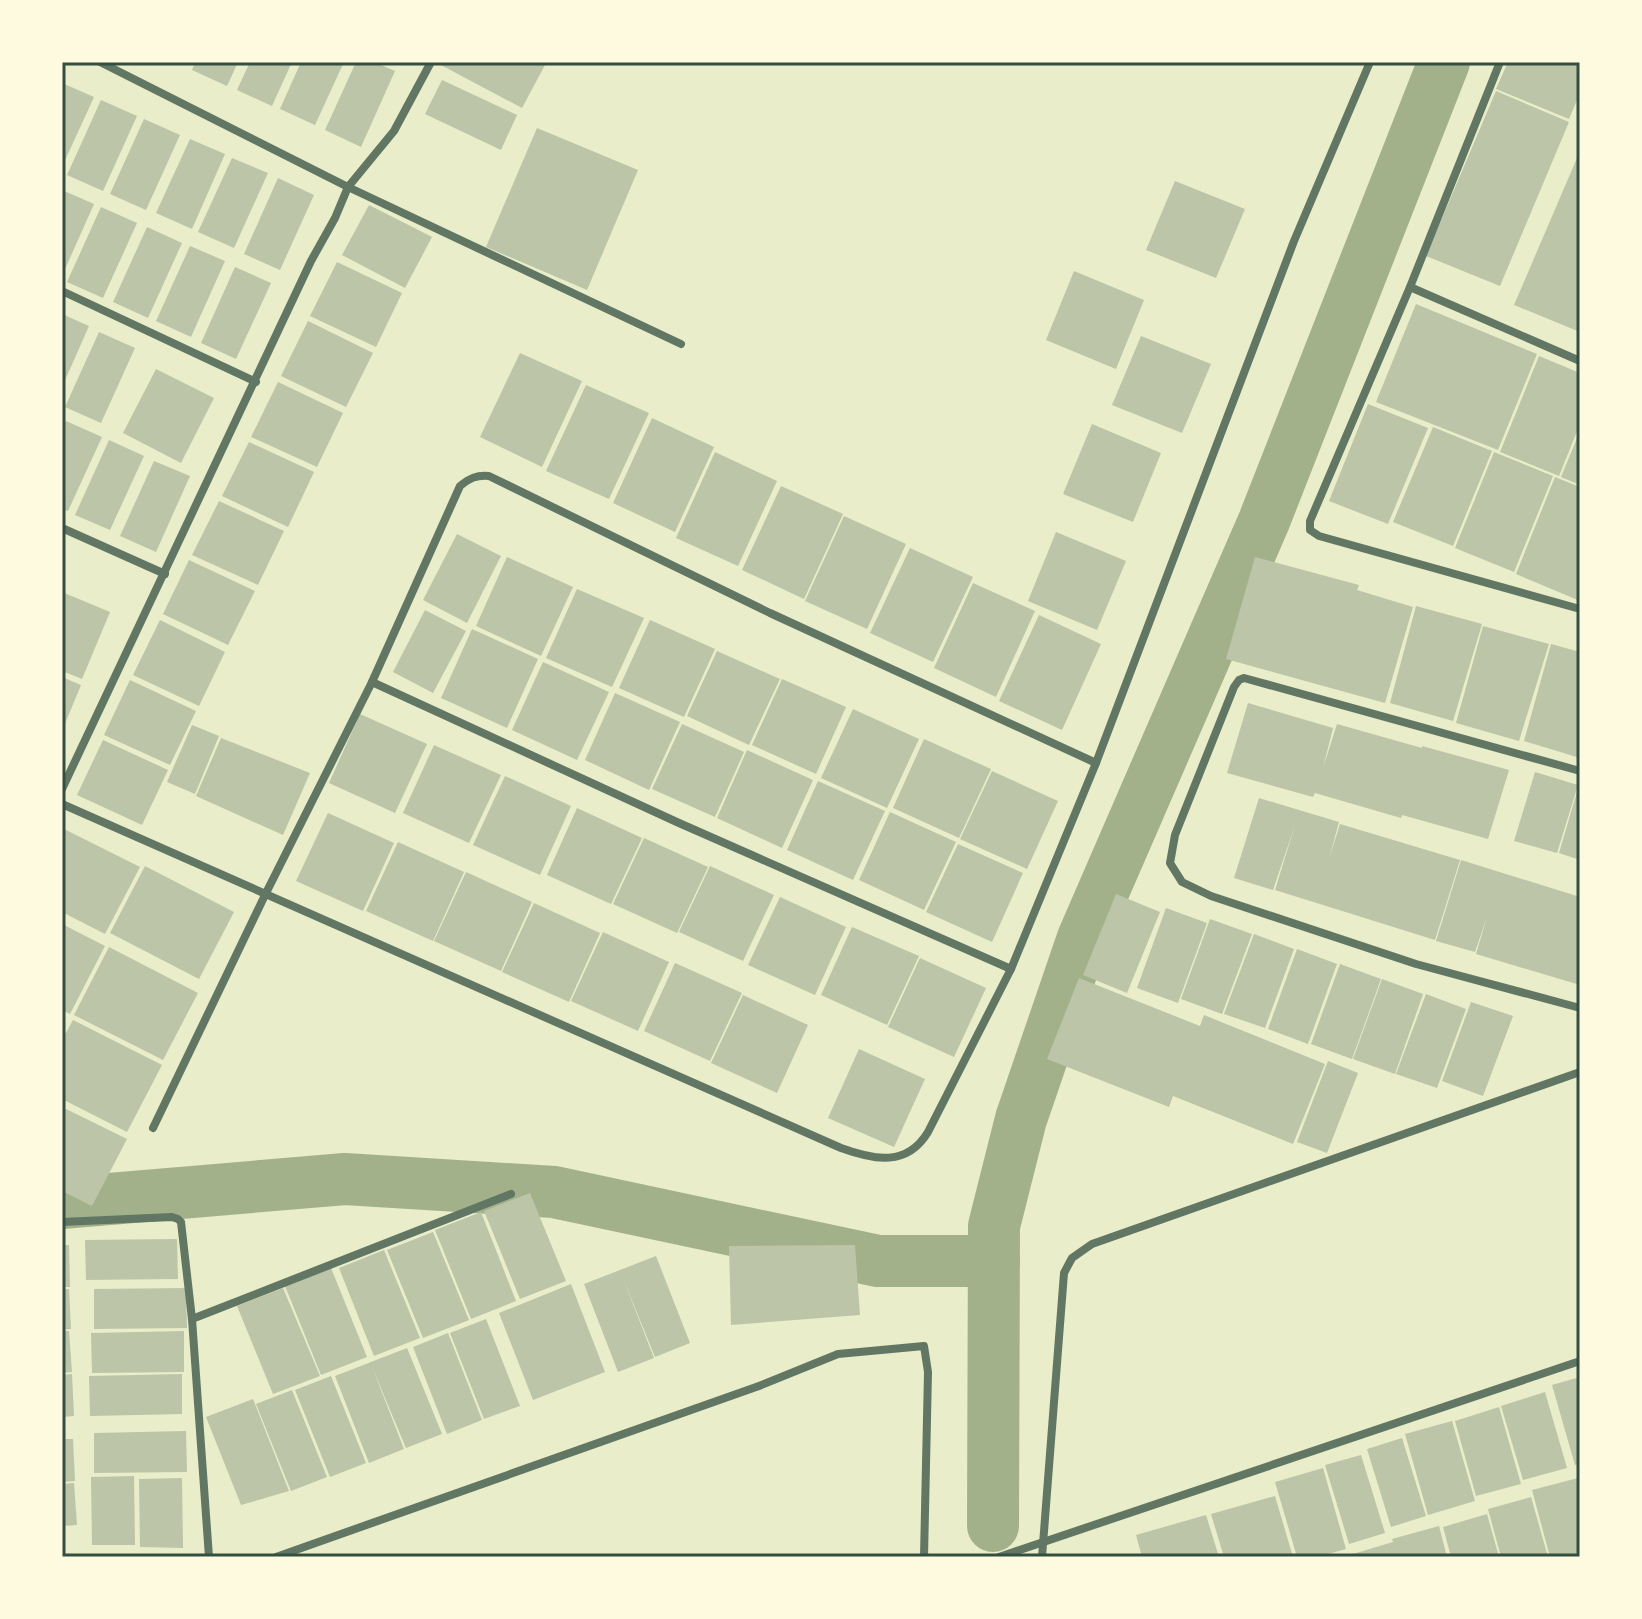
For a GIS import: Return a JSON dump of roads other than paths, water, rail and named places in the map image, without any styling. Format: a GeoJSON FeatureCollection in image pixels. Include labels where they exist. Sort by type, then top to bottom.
{"type":"FeatureCollection","features":[{"type":"Feature","properties":{"kind":"street"},"geometry":{"type":"LineString","coordinates":[[100,62],[348,187],[681,344]]}},
{"type":"Feature","properties":{"kind":"street"},"geometry":{"type":"LineString","coordinates":[[62,789],[348,187],[394,131],[431,62]]}},
{"type":"Feature","properties":{"kind":"street"},"geometry":{"type":"LineString","coordinates":[[62,804],[826,1142],[861,1156],[881,1159],[906,1154],[920,1144],[1011,969],[1096,763],[1294,241],[1370,62]]}},
{"type":"Feature","properties":{"kind":"street"},"geometry":{"type":"LineString","coordinates":[[1500,62],[1410,287],[1310,521],[1310,530],[1319,536],[1580,609]]}},
{"type":"Feature","properties":{"kind":"street"},"geometry":{"type":"LineString","coordinates":[[1410,287],[1580,361]]}},
{"type":"Feature","properties":{"kind":"street"},"geometry":{"type":"LineString","coordinates":[[62,291],[256,382]]}},
{"type":"Feature","properties":{"kind":"street"},"geometry":{"type":"LineString","coordinates":[[153,1128],[372,682],[460,486],[471,478],[489,476],[770,613],[1096,763]]}},
{"type":"Feature","properties":{"kind":"street"},"geometry":{"type":"LineString","coordinates":[[62,528],[165,574]]}},
{"type":"Feature","properties":{"kind":"street"},"geometry":{"type":"LineString","coordinates":[[1580,771],[1244,678],[1234,687],[1175,835],[1170,863],[1182,882],[1211,896],[1416,964],[1580,1008]]}},
{"type":"Feature","properties":{"kind":"street"},"geometry":{"type":"LineString","coordinates":[[372,682],[679,823],[1011,969]]}},
{"type":"Feature","properties":{"kind":"street"},"geometry":{"type":"LineString","coordinates":[[1042,1557],[1064,1273],[1072,1258],[1092,1244],[1580,1072]]}},
{"type":"Feature","properties":{"kind":"street"},"geometry":{"type":"LineString","coordinates":[[192,1319],[511,1194]]}},
{"type":"Feature","properties":{"kind":"street"},"geometry":{"type":"LineString","coordinates":[[62,1222],[172,1217],[178,1219],[182,1226],[192,1319],[209,1557]]}},
{"type":"Feature","properties":{"kind":"street"},"geometry":{"type":"LineString","coordinates":[[276,1557],[759,1386],[838,1354],[924,1346],[928,1372],[924,1557]]}},
{"type":"Feature","properties":{"kind":"street"},"geometry":{"type":"LineString","coordinates":[[999,1557],[1580,1361]]}},
{"type":"Feature","properties":{"kind":"waterway"},"geometry":{"type":"LineString","coordinates":[[993,1526],[994,1226],[1021,1119],[1083,938],[1264,521],[1444,62]]}},
{"type":"Feature","properties":{"kind":"waterway"},"geometry":{"type":"LineString","coordinates":[[62,1203],[345,1179],[554,1192],[878,1261],[994,1261]]}}]}
